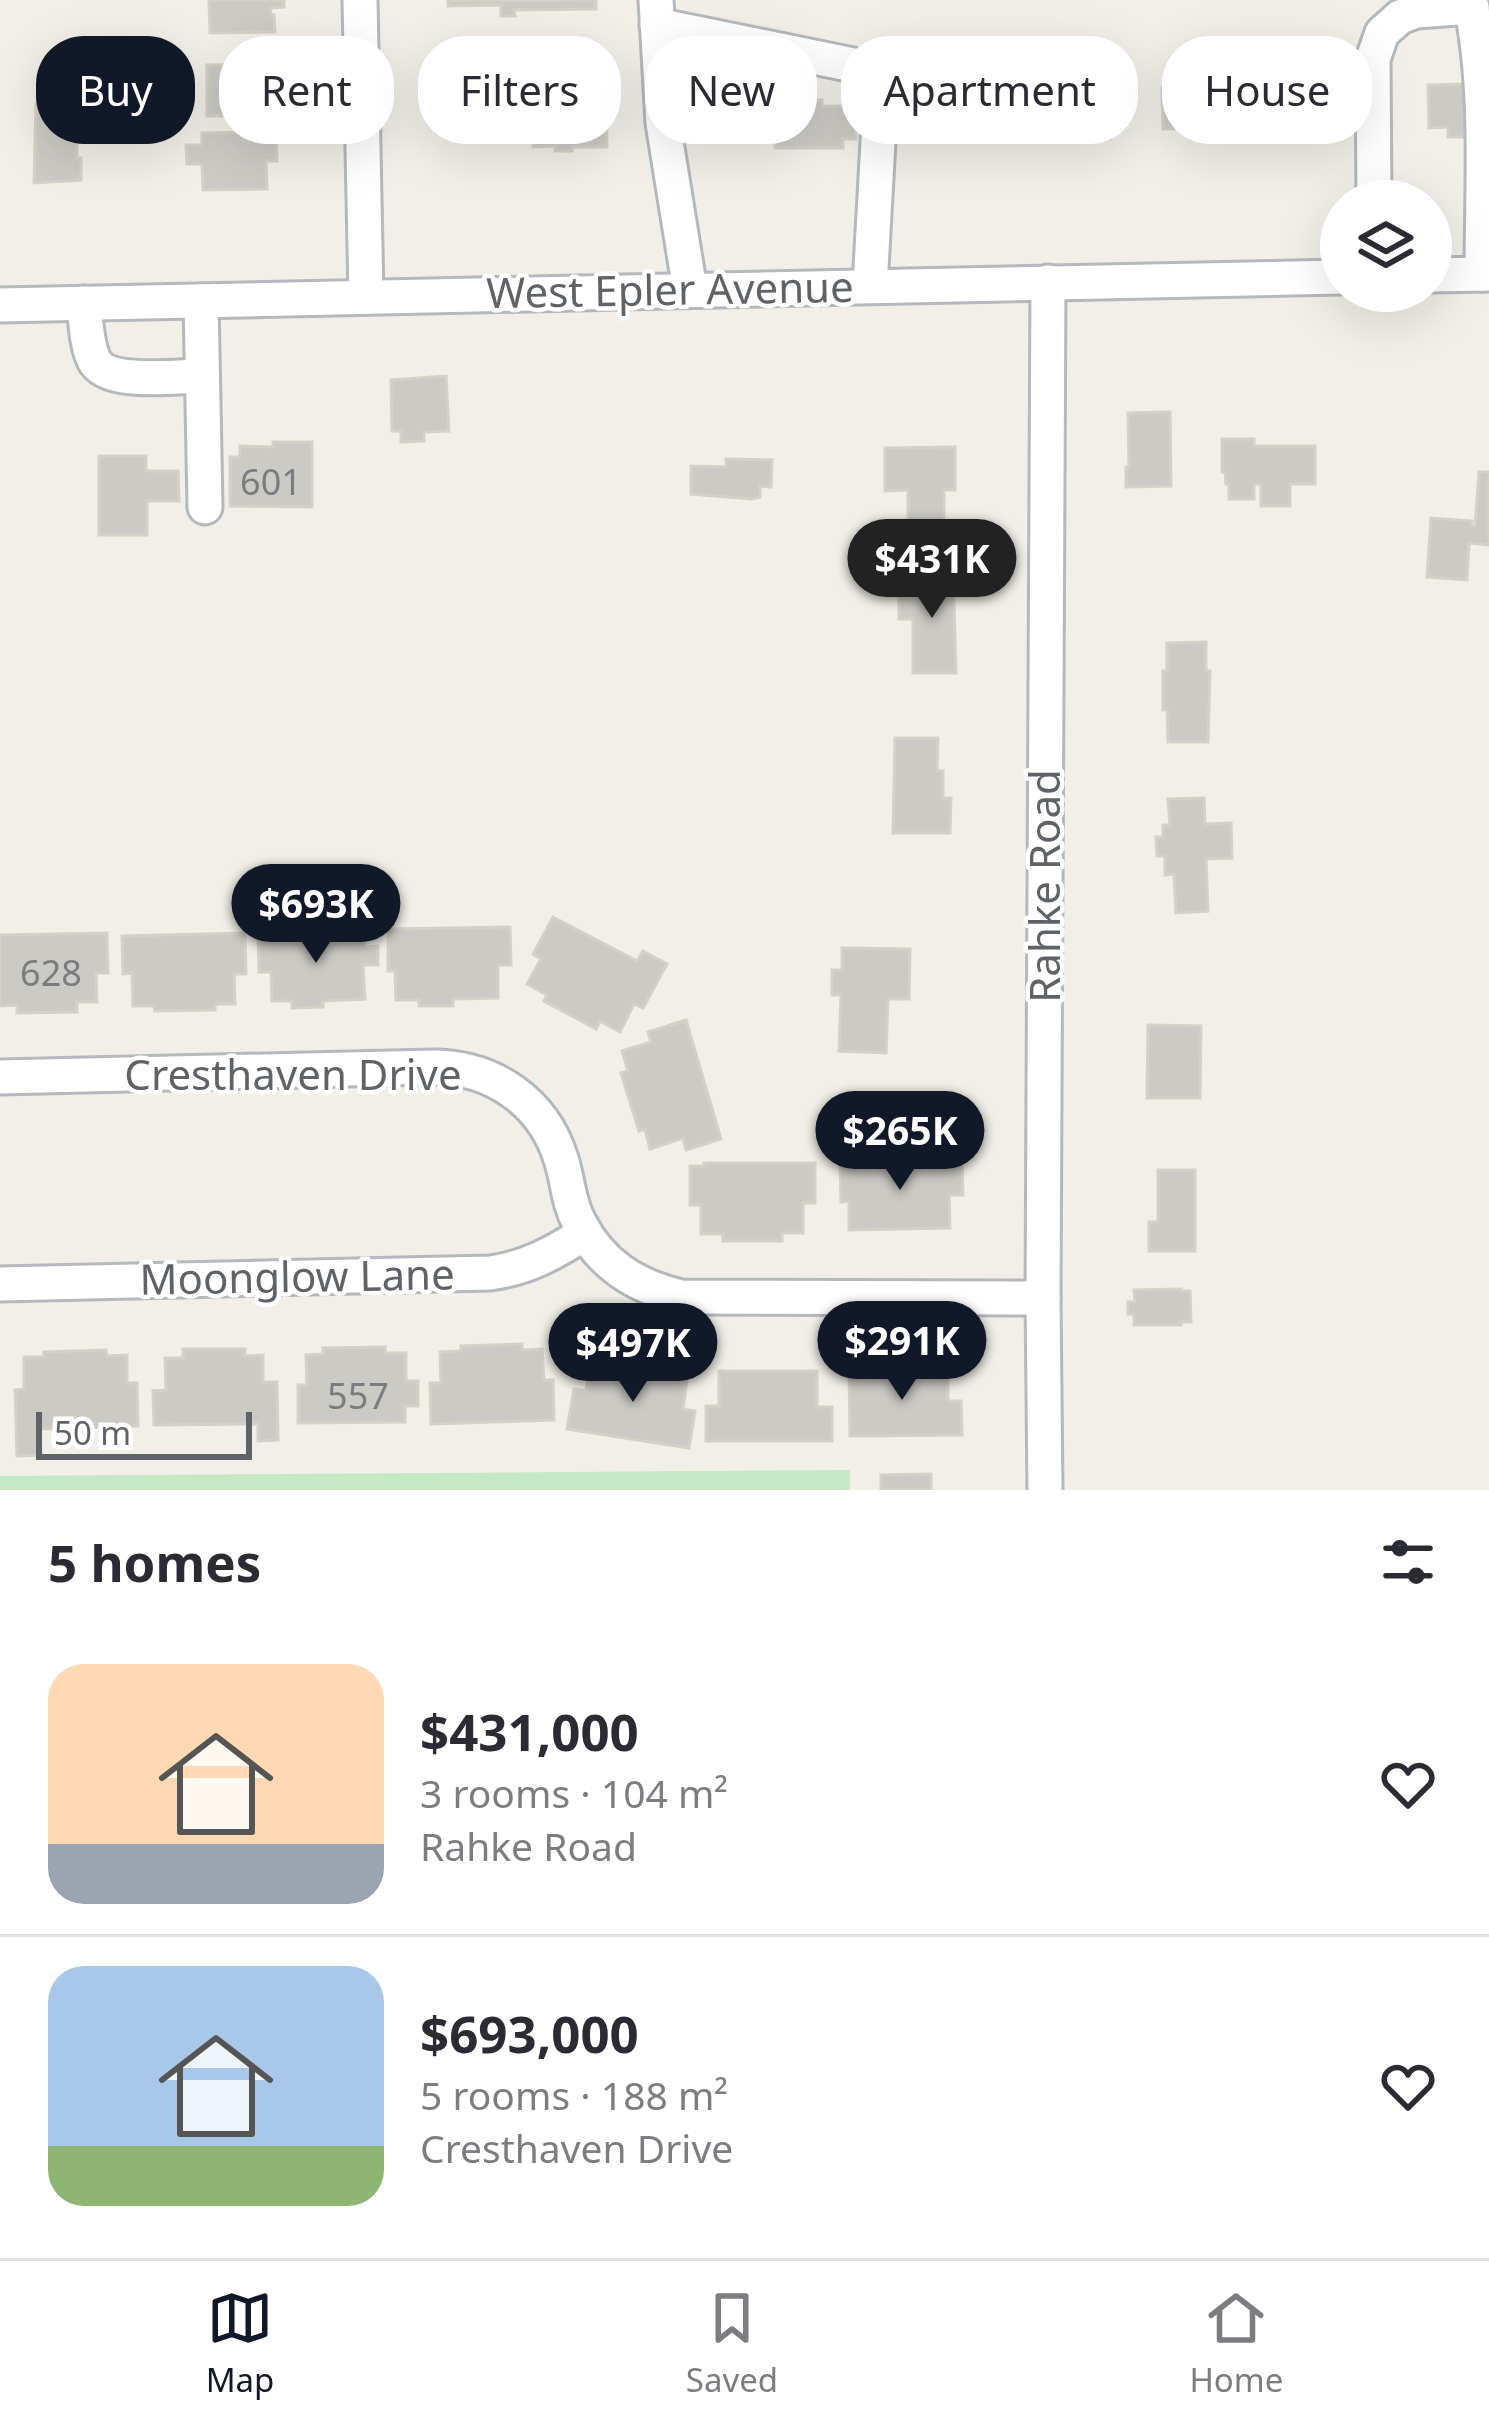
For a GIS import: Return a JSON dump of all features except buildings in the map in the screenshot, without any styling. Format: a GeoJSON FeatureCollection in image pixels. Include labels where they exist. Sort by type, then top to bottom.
{"type":"FeatureCollection","features":[{"type":"Feature","properties":{"kind":"street"},"geometry":{"type":"LineString","coordinates":[[360,0],[366,297]]}},
{"type":"Feature","properties":{"kind":"street"},"geometry":{"type":"LineString","coordinates":[[1374,180],[1373,59],[1382,33],[1400,17],[1416,11],[1471,3],[1478,34],[1483,115],[1485,274],[1452,275]]}},
{"type":"Feature","properties":{"kind":"street"},"geometry":{"type":"LineString","coordinates":[[690,290],[663,124],[657,12],[854,65],[868,77],[879,124],[870,286]]}},
{"type":"Feature","properties":{"kind":"street","name":"West Epler Avenue"},"geometry":{"type":"LineString","coordinates":[[0,305],[1320,277]]}},
{"type":"Feature","properties":{"kind":"street","name":"Rahke Road"},"geometry":{"type":"LineString","coordinates":[[1045,1490],[1048,282]]}},
{"type":"Feature","properties":{"kind":"street"},"geometry":{"type":"LineString","coordinates":[[201,301],[205,507]]}},
{"type":"Feature","properties":{"kind":"street"},"geometry":{"type":"LineString","coordinates":[[84,303],[95,364],[109,374],[202,376]]}},
{"type":"Feature","properties":{"kind":"street","name":"Cresthaven Drive"},"geometry":{"type":"LineString","coordinates":[[0,1077],[468,1070],[494,1079],[536,1112],[558,1148],[569,1198],[585,1233],[602,1257],[652,1290],[681,1297],[1043,1298]]}},
{"type":"Feature","properties":{"kind":"street","name":"Moonglow Lane"},"geometry":{"type":"LineString","coordinates":[[0,1284],[490,1273],[544,1259],[585,1233]]}},
{"type":"Feature","properties":{"kind":"green space"},"geometry":{"type":"Polygon","coordinates":[[[850,1470],[850,1490],[0,1490],[0,1476],[850,1470]]]}}]}
